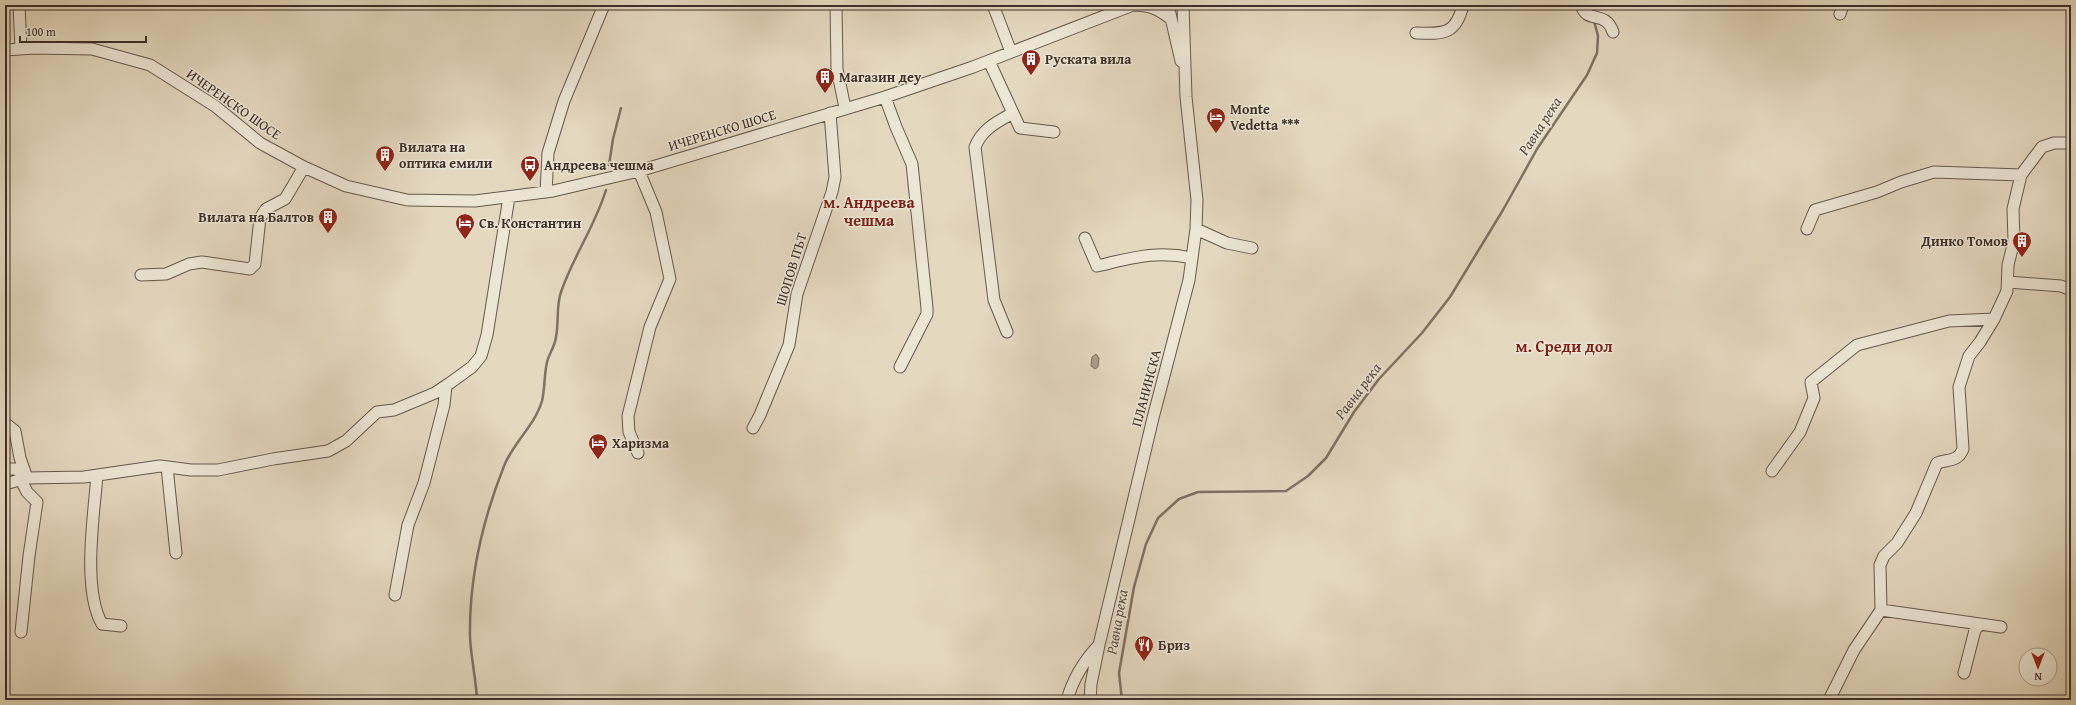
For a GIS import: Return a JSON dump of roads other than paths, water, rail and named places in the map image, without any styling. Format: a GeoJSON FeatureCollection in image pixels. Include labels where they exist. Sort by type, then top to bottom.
{"type":"FeatureCollection","features":[{"type":"Feature","properties":{"kind":"street"},"geometry":{"type":"LineString","coordinates":[[19,5],[21,49]]}},
{"type":"Feature","properties":{"kind":"street"},"geometry":{"type":"LineString","coordinates":[[546,192],[548,153],[564,101],[604,5]]}},
{"type":"Feature","properties":{"kind":"street"},"geometry":{"type":"LineString","coordinates":[[836,5],[837,69],[846,108]]}},
{"type":"Feature","properties":{"kind":"street"},"geometry":{"type":"LineString","coordinates":[[993,5],[1011,52]]}},
{"type":"Feature","properties":{"kind":"street"},"geometry":{"type":"LineString","coordinates":[[1133,5],[1148,5],[1154,7],[1171,20]]}},
{"type":"Feature","properties":{"kind":"street","name":"ИЧЕРЕНСКО ШОСЕ"},"geometry":{"type":"LineString","coordinates":[[5,50],[92,49],[150,65],[215,106],[260,143],[304,167],[346,186],[407,200],[475,201],[546,192],[639,171],[885,97],[988,61],[1133,5]]}},
{"type":"Feature","properties":{"kind":"street"},"geometry":{"type":"LineString","coordinates":[[1168,5],[1185,79]]}},
{"type":"Feature","properties":{"kind":"street"},"geometry":{"type":"LineString","coordinates":[[1183,5],[1185,79]]}},
{"type":"Feature","properties":{"kind":"street"},"geometry":{"type":"LineString","coordinates":[[1416,33],[1446,32],[1455,26],[1463,5]]}},
{"type":"Feature","properties":{"kind":"street"},"geometry":{"type":"LineString","coordinates":[[1581,5],[1586,14],[1589,16],[1610,24],[1613,32]]}},
{"type":"Feature","properties":{"kind":"street"},"geometry":{"type":"LineString","coordinates":[[988,61],[1020,128],[1054,132]]}},
{"type":"Feature","properties":{"kind":"street","name":"ПЛАНИНСКА"},"geometry":{"type":"LineString","coordinates":[[1090,700],[1091,684],[1099,645],[1153,418],[1189,280],[1196,228],[1196,200],[1185,79]]}},
{"type":"Feature","properties":{"kind":"street"},"geometry":{"type":"LineString","coordinates":[[885,97],[912,164],[927,308],[927,314],[900,367]]}},
{"type":"Feature","properties":{"kind":"street","name":"ШОПОВ ПЪТ"},"geometry":{"type":"LineString","coordinates":[[753,428],[760,415],[789,345],[797,294],[832,192],[835,177],[830,113]]}},
{"type":"Feature","properties":{"kind":"street"},"geometry":{"type":"LineString","coordinates":[[1007,332],[994,300],[975,147],[979,136],[988,127],[1013,113]]}},
{"type":"Feature","properties":{"kind":"street"},"geometry":{"type":"LineString","coordinates":[[1829,700],[1854,650],[1881,610],[1880,566],[1884,556],[1897,543],[1916,513],[1937,463],[1955,460],[1960,456],[1963,449],[1959,387],[1969,356],[1980,342],[1994,319],[2008,291],[2008,265],[2014,240],[2013,209],[2021,175],[2042,147],[2054,143],[2071,143]]}},
{"type":"Feature","properties":{"kind":"street"},"geometry":{"type":"LineString","coordinates":[[141,275],[166,274],[189,264],[202,262],[250,269],[255,264],[260,218],[266,209],[284,199],[304,167]]}},
{"type":"Feature","properties":{"kind":"street"},"geometry":{"type":"LineString","coordinates":[[638,452],[630,432],[628,416],[650,327],[670,279],[656,212],[639,171]]}},
{"type":"Feature","properties":{"kind":"street"},"geometry":{"type":"LineString","coordinates":[[1807,229],[1814,210],[1876,192],[1900,182],[1934,172],[2021,175]]}},
{"type":"Feature","properties":{"kind":"street"},"geometry":{"type":"LineString","coordinates":[[5,484],[24,477],[84,477],[123,470],[160,466],[191,470],[218,470],[267,460],[328,451],[346,442],[377,412],[394,410],[435,394],[472,367],[482,356],[487,335],[509,197]]}},
{"type":"Feature","properties":{"kind":"street"},"geometry":{"type":"LineString","coordinates":[[1196,228],[1227,243],[1252,248]]}},
{"type":"Feature","properties":{"kind":"street"},"geometry":{"type":"LineString","coordinates":[[1086,238],[1097,266],[1142,256],[1172,253],[1192,258]]}},
{"type":"Feature","properties":{"kind":"street"},"geometry":{"type":"LineString","coordinates":[[2008,282],[2060,286],[2071,290]]}},
{"type":"Feature","properties":{"kind":"street"},"geometry":{"type":"LineString","coordinates":[[1772,471],[1800,432],[1814,398],[1811,382],[1857,345],[1949,321],[1994,319]]}},
{"type":"Feature","properties":{"kind":"street"},"geometry":{"type":"LineString","coordinates":[[395,595],[408,525],[424,483],[444,405],[446,386]]}},
{"type":"Feature","properties":{"kind":"street"},"geometry":{"type":"LineString","coordinates":[[5,423],[15,431],[27,492],[37,502],[29,556],[21,632]]}},
{"type":"Feature","properties":{"kind":"street"},"geometry":{"type":"LineString","coordinates":[[167,467],[176,552]]}},
{"type":"Feature","properties":{"kind":"street"},"geometry":{"type":"LineString","coordinates":[[5,469],[14,469],[24,477]]}},
{"type":"Feature","properties":{"kind":"street"},"geometry":{"type":"LineString","coordinates":[[97,475],[91,580],[98,616],[102,624],[121,626]]}},
{"type":"Feature","properties":{"kind":"street"},"geometry":{"type":"LineString","coordinates":[[1881,610],[1979,625],[2001,626]]}},
{"type":"Feature","properties":{"kind":"street"},"geometry":{"type":"LineString","coordinates":[[1964,673],[1975,630],[1979,625]]}},
{"type":"Feature","properties":{"kind":"street"},"geometry":{"type":"LineString","coordinates":[[1067,700],[1071,686],[1085,660],[1099,645]]}},
{"type":"Feature","properties":{"kind":"waterway","name":"Равна река"},"geometry":{"type":"LineString","coordinates":[[1591,5],[1593,13]]}},
{"type":"Feature","properties":{"kind":"waterway","name":"Равна река"},"geometry":{"type":"LineString","coordinates":[[1122,700],[1119,673],[1134,587],[1146,544],[1158,518],[1179,499],[1198,492],[1286,491],[1308,476],[1326,458],[1354,412],[1379,379],[1422,333],[1450,297],[1503,210],[1537,149],[1587,75],[1597,53],[1598,36],[1594,21]]}},
{"type":"Feature","properties":{"kind":"waterway"},"geometry":{"type":"LineString","coordinates":[[609,165],[613,139],[621,108]]}},
{"type":"Feature","properties":{"kind":"waterway"},"geometry":{"type":"LineString","coordinates":[[477,700],[470,637],[470,615],[475,571],[484,528],[496,486],[504,466],[539,410],[544,392],[547,362],[556,337],[559,297],[596,216],[606,190]]}},
{"type":"Feature","properties":{"kind":"place","name":"Руската вила"},"geometry":{"type":"Point","coordinates":[1031,76]}},
{"type":"Feature","properties":{"kind":"place","name":"Магазин деу"},"geometry":{"type":"Point","coordinates":[825,94]}},
{"type":"Feature","properties":{"kind":"place","name":"Monte Vedetta ***"},"geometry":{"type":"Point","coordinates":[1216,134]}},
{"type":"Feature","properties":{"kind":"place","name":"Вилата на оптика емили"},"geometry":{"type":"Point","coordinates":[385,172]}},
{"type":"Feature","properties":{"kind":"place","name":"Андреева чешма"},"geometry":{"type":"Point","coordinates":[530,182]}},
{"type":"Feature","properties":{"kind":"place","name":"Вилата на Балтов"},"geometry":{"type":"Point","coordinates":[328,234]}},
{"type":"Feature","properties":{"kind":"place","name":"Св. Константин"},"geometry":{"type":"Point","coordinates":[465,240]}},
{"type":"Feature","properties":{"kind":"place","name":"Динко Томов"},"geometry":{"type":"Point","coordinates":[2022,258]}},
{"type":"Feature","properties":{"kind":"place","name":"Харизма"},"geometry":{"type":"Point","coordinates":[598,460]}},
{"type":"Feature","properties":{"kind":"place","name":"Бриз"},"geometry":{"type":"Point","coordinates":[1144,662]}},
{"type":"Feature","properties":{"kind":"district","name":"м. Андреева чешма"},"geometry":{"type":"Point","coordinates":[869,211]}},
{"type":"Feature","properties":{"kind":"district","name":"м. Среди дол"},"geometry":{"type":"Point","coordinates":[1564,346]}}]}
